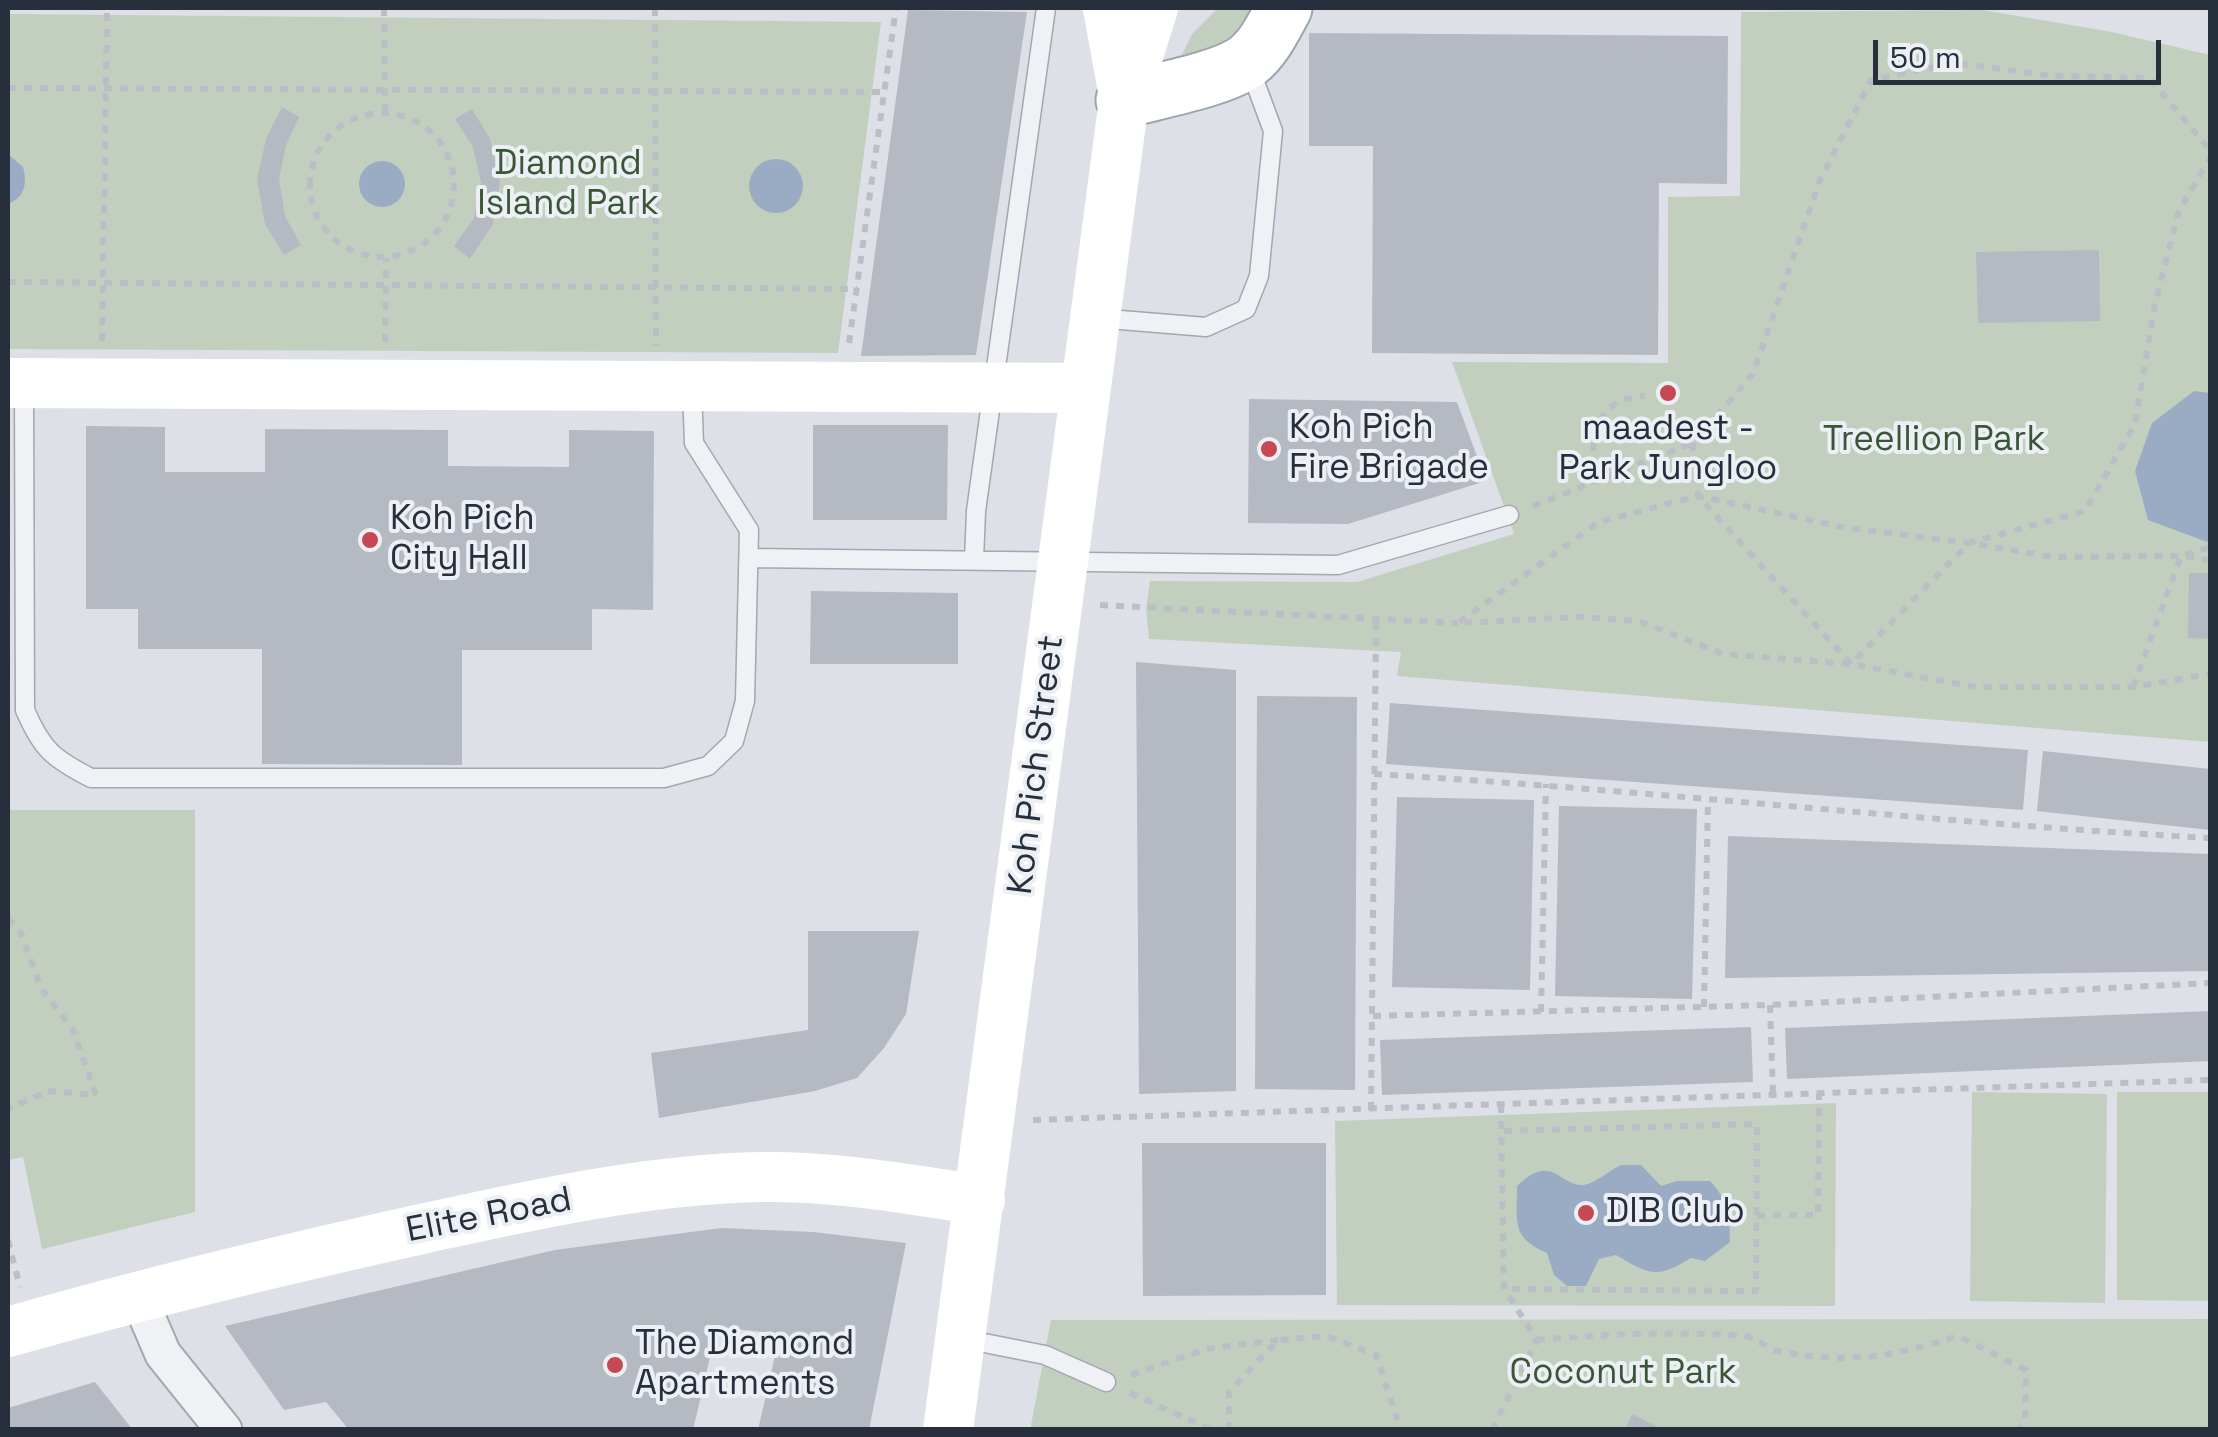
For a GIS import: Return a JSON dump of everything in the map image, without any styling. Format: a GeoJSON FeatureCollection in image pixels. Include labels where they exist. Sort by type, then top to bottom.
{"type":"FeatureCollection","features":[{"type":"Feature","properties":{"kind":"main road"},"geometry":{"type":"LineString","coordinates":[[1124,100],[1247,61],[1265,42],[1284,8]]}},
{"type":"Feature","properties":{"kind":"street","name":"Koh Pich Street"},"geometry":{"type":"LineString","coordinates":[[1108,8],[1124,100]]}},
{"type":"Feature","properties":{"kind":"street","name":"Koh Pich Street"},"geometry":{"type":"LineString","coordinates":[[948,1430],[1124,100],[1153,8]]}},
{"type":"Feature","properties":{"kind":"street"},"geometry":{"type":"LineString","coordinates":[[16,383],[1086,388]]}},
{"type":"Feature","properties":{"kind":"street","name":"Elite Road"},"geometry":{"type":"LineString","coordinates":[[8,1332],[138,1296],[528,1206],[698,1181],[764,1177],[834,1180],[980,1200]]}},
{"type":"Feature","properties":{"kind":"street"},"geometry":{"type":"LineString","coordinates":[[138,1296],[164,1354],[224,1430]]}},
{"type":"Feature","properties":{"kind":"lane"},"geometry":{"type":"LineString","coordinates":[[974,560],[992,387],[1046,8]]}},
{"type":"Feature","properties":{"kind":"lane"},"geometry":{"type":"LineString","coordinates":[[1096,318],[1206,326],[1246,310],[1259,276],[1272,131],[1247,61]]}},
{"type":"Feature","properties":{"kind":"lane"},"geometry":{"type":"LineString","coordinates":[[16,383],[25,710],[38,740],[57,760],[92,778],[664,778],[708,766],[734,741],[744,701],[749,530],[694,443],[673,387]]}},
{"type":"Feature","properties":{"kind":"lane"},"geometry":{"type":"LineString","coordinates":[[750,558],[974,560],[1062,581],[1338,565],[1509,515]]}},
{"type":"Feature","properties":{"kind":"lane"},"geometry":{"type":"LineString","coordinates":[[962,1339],[1044,1355],[1106,1382]]}},
{"type":"Feature","properties":{"kind":"path"},"geometry":{"type":"LineString","coordinates":[[102,384],[107,8]]}},
{"type":"Feature","properties":{"kind":"path"},"geometry":{"type":"LineString","coordinates":[[384,8],[384,111]]}},
{"type":"Feature","properties":{"kind":"path"},"geometry":{"type":"LineString","coordinates":[[654,8],[656,288],[673,387]]}},
{"type":"Feature","properties":{"kind":"path"},"geometry":{"type":"LineString","coordinates":[[844,387],[896,8]]}},
{"type":"Feature","properties":{"kind":"path"},"geometry":{"type":"LineString","coordinates":[[1509,515],[1693,444],[1753,374],[1820,180],[1870,80],[1954,63],[2052,76],[2149,78],[2210,150]]}},
{"type":"Feature","properties":{"kind":"path"},"geometry":{"type":"LineString","coordinates":[[8,88],[884,92]]}},
{"type":"Feature","properties":{"kind":"path"},"geometry":{"type":"LineString","coordinates":[[384,111],[407,116],[430,130],[444,145],[454,169],[455,194],[447,218],[428,243],[386,258],[361,256],[328,234],[314,211],[309,187],[317,152],[332,132],[355,118],[384,111]]}},
{"type":"Feature","properties":{"kind":"path"},"geometry":{"type":"LineString","coordinates":[[1850,664],[1969,542],[2085,512],[2135,424],[2155,304],[2179,211],[2210,158]]}},
{"type":"Feature","properties":{"kind":"path"},"geometry":{"type":"LineString","coordinates":[[383,385],[386,258]]}},
{"type":"Feature","properties":{"kind":"path"},"geometry":{"type":"LineString","coordinates":[[8,282],[857,289]]}},
{"type":"Feature","properties":{"kind":"path"},"geometry":{"type":"LineString","coordinates":[[1594,483],[1591,444],[1602,414],[1626,397],[1645,396]]}},
{"type":"Feature","properties":{"kind":"path"},"geometry":{"type":"LineString","coordinates":[[1693,444],[1698,496],[1850,664]]}},
{"type":"Feature","properties":{"kind":"path"},"geometry":{"type":"LineString","coordinates":[[1458,623],[1599,522],[1698,496],[1842,527],[1969,542],[2052,557],[2181,556],[2210,560]]}},
{"type":"Feature","properties":{"kind":"path"},"geometry":{"type":"LineString","coordinates":[[2181,556],[2210,547]]}},
{"type":"Feature","properties":{"kind":"path"},"geometry":{"type":"LineString","coordinates":[[2133,687],[2181,556]]}},
{"type":"Feature","properties":{"kind":"path"},"geometry":{"type":"LineString","coordinates":[[1062,581],[1146,609],[1458,623],[1639,620],[1723,654],[1850,664],[1974,687],[2133,687],[2210,674]]}},
{"type":"Feature","properties":{"kind":"path"},"geometry":{"type":"LineString","coordinates":[[1372,1110],[1376,619]]}},
{"type":"Feature","properties":{"kind":"path"},"geometry":{"type":"LineString","coordinates":[[1374,774],[1546,784],[2031,828],[2210,838]]}},
{"type":"Feature","properties":{"kind":"path"},"geometry":{"type":"LineString","coordinates":[[1541,1012],[1546,784]]}},
{"type":"Feature","properties":{"kind":"path"},"geometry":{"type":"LineString","coordinates":[[1704,1007],[1708,799]]}},
{"type":"Feature","properties":{"kind":"path"},"geometry":{"type":"LineString","coordinates":[[8,918],[21,933],[41,988],[73,1030],[96,1095],[48,1091],[8,1108]]}},
{"type":"Feature","properties":{"kind":"path"},"geometry":{"type":"LineString","coordinates":[[1373,1016],[1770,1005],[2210,982]]}},
{"type":"Feature","properties":{"kind":"path"},"geometry":{"type":"LineString","coordinates":[[1770,1005],[1773,1096]]}},
{"type":"Feature","properties":{"kind":"path"},"geometry":{"type":"LineString","coordinates":[[991,1114],[1042,1122],[2210,1080]]}},
{"type":"Feature","properties":{"kind":"path"},"geometry":{"type":"LineString","coordinates":[[1756,1216],[1818,1215],[1818,1094]]}},
{"type":"Feature","properties":{"kind":"path"},"geometry":{"type":"LineString","coordinates":[[1501,1105],[1504,1289],[1538,1340]]}},
{"type":"Feature","properties":{"kind":"path"},"geometry":{"type":"LineString","coordinates":[[1503,1130],[1756,1124],[1756,1291],[1504,1289]]}},
{"type":"Feature","properties":{"kind":"path"},"geometry":{"type":"LineString","coordinates":[[1538,1340],[1626,1332],[1750,1336],[1772,1350],[1841,1360],[1903,1354],[1958,1336],[2026,1370],[2025,1421],[2018,1430]]}},
{"type":"Feature","properties":{"kind":"path"},"geometry":{"type":"LineString","coordinates":[[1106,1382],[1206,1349],[1327,1336],[1376,1355],[1401,1430]]}},
{"type":"Feature","properties":{"kind":"path"},"geometry":{"type":"LineString","coordinates":[[1229,1430],[1229,1392],[1278,1340]]}},
{"type":"Feature","properties":{"kind":"path"},"geometry":{"type":"LineString","coordinates":[[1492,1430],[1538,1340]]}},
{"type":"Feature","properties":{"kind":"path"},"geometry":{"type":"LineString","coordinates":[[1106,1382],[1212,1430]]}},
{"type":"Feature","properties":{"kind":"green space"},"geometry":{"type":"Polygon","coordinates":[[[1218,8],[1254,8],[1225,41],[1182,55],[1192,34],[1218,8]]]}},
{"type":"Feature","properties":{"kind":"green space","name":"Treellion Park"},"geometry":{"type":"Polygon","coordinates":[[[1982,10],[2112,32],[2210,55],[2210,742],[1397,676],[1401,652],[1149,639],[1146,609],[1150,581],[1357,582],[1514,534],[1452,362],[1668,363],[1668,197],[1740,196],[1741,12],[1982,10]]]}},
{"type":"Feature","properties":{"kind":"green space","name":"Diamond Island Park"},"geometry":{"type":"Polygon","coordinates":[[[8,14],[881,22],[838,353],[8,349],[8,14]]]}},
{"type":"Feature","properties":{"kind":"green space"},"geometry":{"type":"Polygon","coordinates":[[[8,810],[195,810],[195,1212],[42,1249],[23,1157],[8,1160],[8,810]]]}},
{"type":"Feature","properties":{"kind":"green space"},"geometry":{"type":"Polygon","coordinates":[[[1972,1092],[2107,1094],[2105,1303],[1970,1301],[1972,1092]]]}},
{"type":"Feature","properties":{"kind":"green space"},"geometry":{"type":"Polygon","coordinates":[[[2117,1092],[2210,1092],[2210,1301],[2117,1300],[2117,1092]]]}},
{"type":"Feature","properties":{"kind":"green space","name":"DIB Club"},"geometry":{"type":"Polygon","coordinates":[[[1836,1103],[1835,1306],[1337,1305],[1335,1121],[1836,1103]]]}},
{"type":"Feature","properties":{"kind":"green space","name":"Coconut Park"},"geometry":{"type":"Polygon","coordinates":[[[2210,1319],[2210,1429],[1030,1430],[1051,1320],[2210,1319]]]}},
{"type":"Feature","properties":{"kind":"water"},"geometry":{"type":"Polygon","coordinates":[[[8,154],[23,167],[25,179],[21,194],[8,204],[8,154]]]}},
{"type":"Feature","properties":{"kind":"water"},"geometry":{"type":"Polygon","coordinates":[[[776,159],[795,167],[803,186],[795,205],[776,213],[757,205],[749,186],[757,167],[776,159]]]}},
{"type":"Feature","properties":{"kind":"water"},"geometry":{"type":"Polygon","coordinates":[[[382,161],[399,167],[405,184],[399,201],[382,207],[365,201],[359,184],[365,167],[382,161]]]}},
{"type":"Feature","properties":{"kind":"water"},"geometry":{"type":"Polygon","coordinates":[[[2194,391],[2210,393],[2210,543],[2148,520],[2135,471],[2152,423],[2194,391]]]}},
{"type":"Feature","properties":{"kind":"water"},"geometry":{"type":"Polygon","coordinates":[[[1621,1165],[1641,1165],[1661,1186],[1677,1181],[1710,1181],[1727,1209],[1730,1242],[1705,1261],[1691,1258],[1661,1272],[1637,1267],[1616,1255],[1599,1259],[1586,1286],[1567,1286],[1554,1275],[1547,1253],[1527,1241],[1518,1227],[1517,1186],[1539,1171],[1584,1185],[1621,1165]]]}},
{"type":"Feature","properties":{"kind":"building"},"geometry":{"type":"Polygon","coordinates":[[[908,10],[1027,12],[976,355],[861,356],[908,10]]]}},
{"type":"Feature","properties":{"kind":"building"},"geometry":{"type":"Polygon","coordinates":[[[1309,33],[1728,36],[1727,184],[1659,183],[1658,355],[1372,353],[1373,146],[1309,146],[1309,33]]]}},
{"type":"Feature","properties":{"kind":"building"},"geometry":{"type":"Polygon","coordinates":[[[282,107],[299,117],[286,145],[279,179],[285,216],[301,245],[284,255],[265,224],[257,179],[266,139],[282,107]]]}},
{"type":"Feature","properties":{"kind":"building"},"geometry":{"type":"Polygon","coordinates":[[[472,109],[490,139],[500,182],[493,224],[470,259],[454,246],[474,218],[481,182],[473,147],[455,119],[472,109]]]}},
{"type":"Feature","properties":{"kind":"building"},"geometry":{"type":"Polygon","coordinates":[[[2099,250],[2100,321],[1978,323],[1976,252],[2099,250]]]}},
{"type":"Feature","properties":{"kind":"building"},"geometry":{"type":"Polygon","coordinates":[[[1249,399],[1457,402],[1486,481],[1348,524],[1248,523],[1249,399]]]}},
{"type":"Feature","properties":{"kind":"building"},"geometry":{"type":"Polygon","coordinates":[[[813,425],[948,425],[947,520],[813,520],[813,425]]]}},
{"type":"Feature","properties":{"kind":"building","name":"Koh Pich City Hall"},"geometry":{"type":"Polygon","coordinates":[[[86,426],[165,427],[165,472],[265,472],[265,429],[448,430],[448,466],[569,467],[569,430],[654,431],[653,610],[592,609],[592,650],[462,650],[462,765],[262,764],[262,649],[138,649],[138,609],[86,609],[86,426]]]}},
{"type":"Feature","properties":{"kind":"building"},"geometry":{"type":"Polygon","coordinates":[[[2189,573],[2210,573],[2210,639],[2188,638],[2189,573]]]}},
{"type":"Feature","properties":{"kind":"building"},"geometry":{"type":"Polygon","coordinates":[[[811,591],[958,593],[958,664],[810,664],[811,591]]]}},
{"type":"Feature","properties":{"kind":"building"},"geometry":{"type":"Polygon","coordinates":[[[1136,662],[1236,670],[1236,1091],[1139,1094],[1136,662]]]}},
{"type":"Feature","properties":{"kind":"building"},"geometry":{"type":"Polygon","coordinates":[[[1257,696],[1357,697],[1355,1090],[1255,1089],[1257,696]]]}},
{"type":"Feature","properties":{"kind":"building"},"geometry":{"type":"Polygon","coordinates":[[[1390,703],[2028,750],[2023,810],[1386,764],[1390,703]]]}},
{"type":"Feature","properties":{"kind":"building"},"geometry":{"type":"Polygon","coordinates":[[[2043,751],[2210,769],[2210,830],[2037,811],[2043,751]]]}},
{"type":"Feature","properties":{"kind":"building"},"geometry":{"type":"Polygon","coordinates":[[[1397,797],[1534,800],[1530,990],[1392,987],[1397,797]]]}},
{"type":"Feature","properties":{"kind":"building"},"geometry":{"type":"Polygon","coordinates":[[[1559,806],[1697,809],[1692,999],[1555,996],[1559,806]]]}},
{"type":"Feature","properties":{"kind":"building"},"geometry":{"type":"Polygon","coordinates":[[[1728,836],[2210,854],[2210,971],[1725,978],[1728,836]]]}},
{"type":"Feature","properties":{"kind":"building"},"geometry":{"type":"Polygon","coordinates":[[[808,931],[919,931],[906,1014],[884,1048],[857,1078],[815,1091],[659,1118],[651,1053],[808,1030],[808,931]]]}},
{"type":"Feature","properties":{"kind":"building"},"geometry":{"type":"Polygon","coordinates":[[[2210,1011],[2210,1061],[1787,1079],[1785,1028],[2210,1011]]]}},
{"type":"Feature","properties":{"kind":"building"},"geometry":{"type":"Polygon","coordinates":[[[1751,1027],[1753,1082],[1382,1095],[1380,1040],[1751,1027]]]}},
{"type":"Feature","properties":{"kind":"building"},"geometry":{"type":"Polygon","coordinates":[[[1142,1143],[1326,1143],[1326,1295],[1143,1296],[1142,1143]]]}},
{"type":"Feature","properties":{"kind":"building"},"geometry":{"type":"Polygon","coordinates":[[[721,1228],[813,1232],[906,1243],[869,1430],[758,1430],[780,1334],[717,1327],[693,1430],[349,1430],[326,1402],[284,1410],[225,1326],[555,1250],[721,1228]]]}},
{"type":"Feature","properties":{"kind":"building"},"geometry":{"type":"Polygon","coordinates":[[[95,1382],[133,1430],[8,1430],[8,1408],[95,1382]]]}},
{"type":"Feature","properties":{"kind":"building"},"geometry":{"type":"Polygon","coordinates":[[[1632,1414],[1664,1430],[1625,1430],[1632,1414]]]}},
{"type":"Feature","properties":{"kind":"place","name":"maadest - Park Jungloo"},"geometry":{"type":"Point","coordinates":[1668,393]}},
{"type":"Feature","properties":{"kind":"place","name":"Koh Pich Fire Brigade"},"geometry":{"type":"Point","coordinates":[1269,449]}},
{"type":"Feature","properties":{"kind":"place","name":"Koh Pich City Hall"},"geometry":{"type":"Point","coordinates":[370,540]}},
{"type":"Feature","properties":{"kind":"place","name":"DIB Club"},"geometry":{"type":"Point","coordinates":[1586,1213]}},
{"type":"Feature","properties":{"kind":"place","name":"The Diamond Apartments"},"geometry":{"type":"Point","coordinates":[615,1365]}}]}
